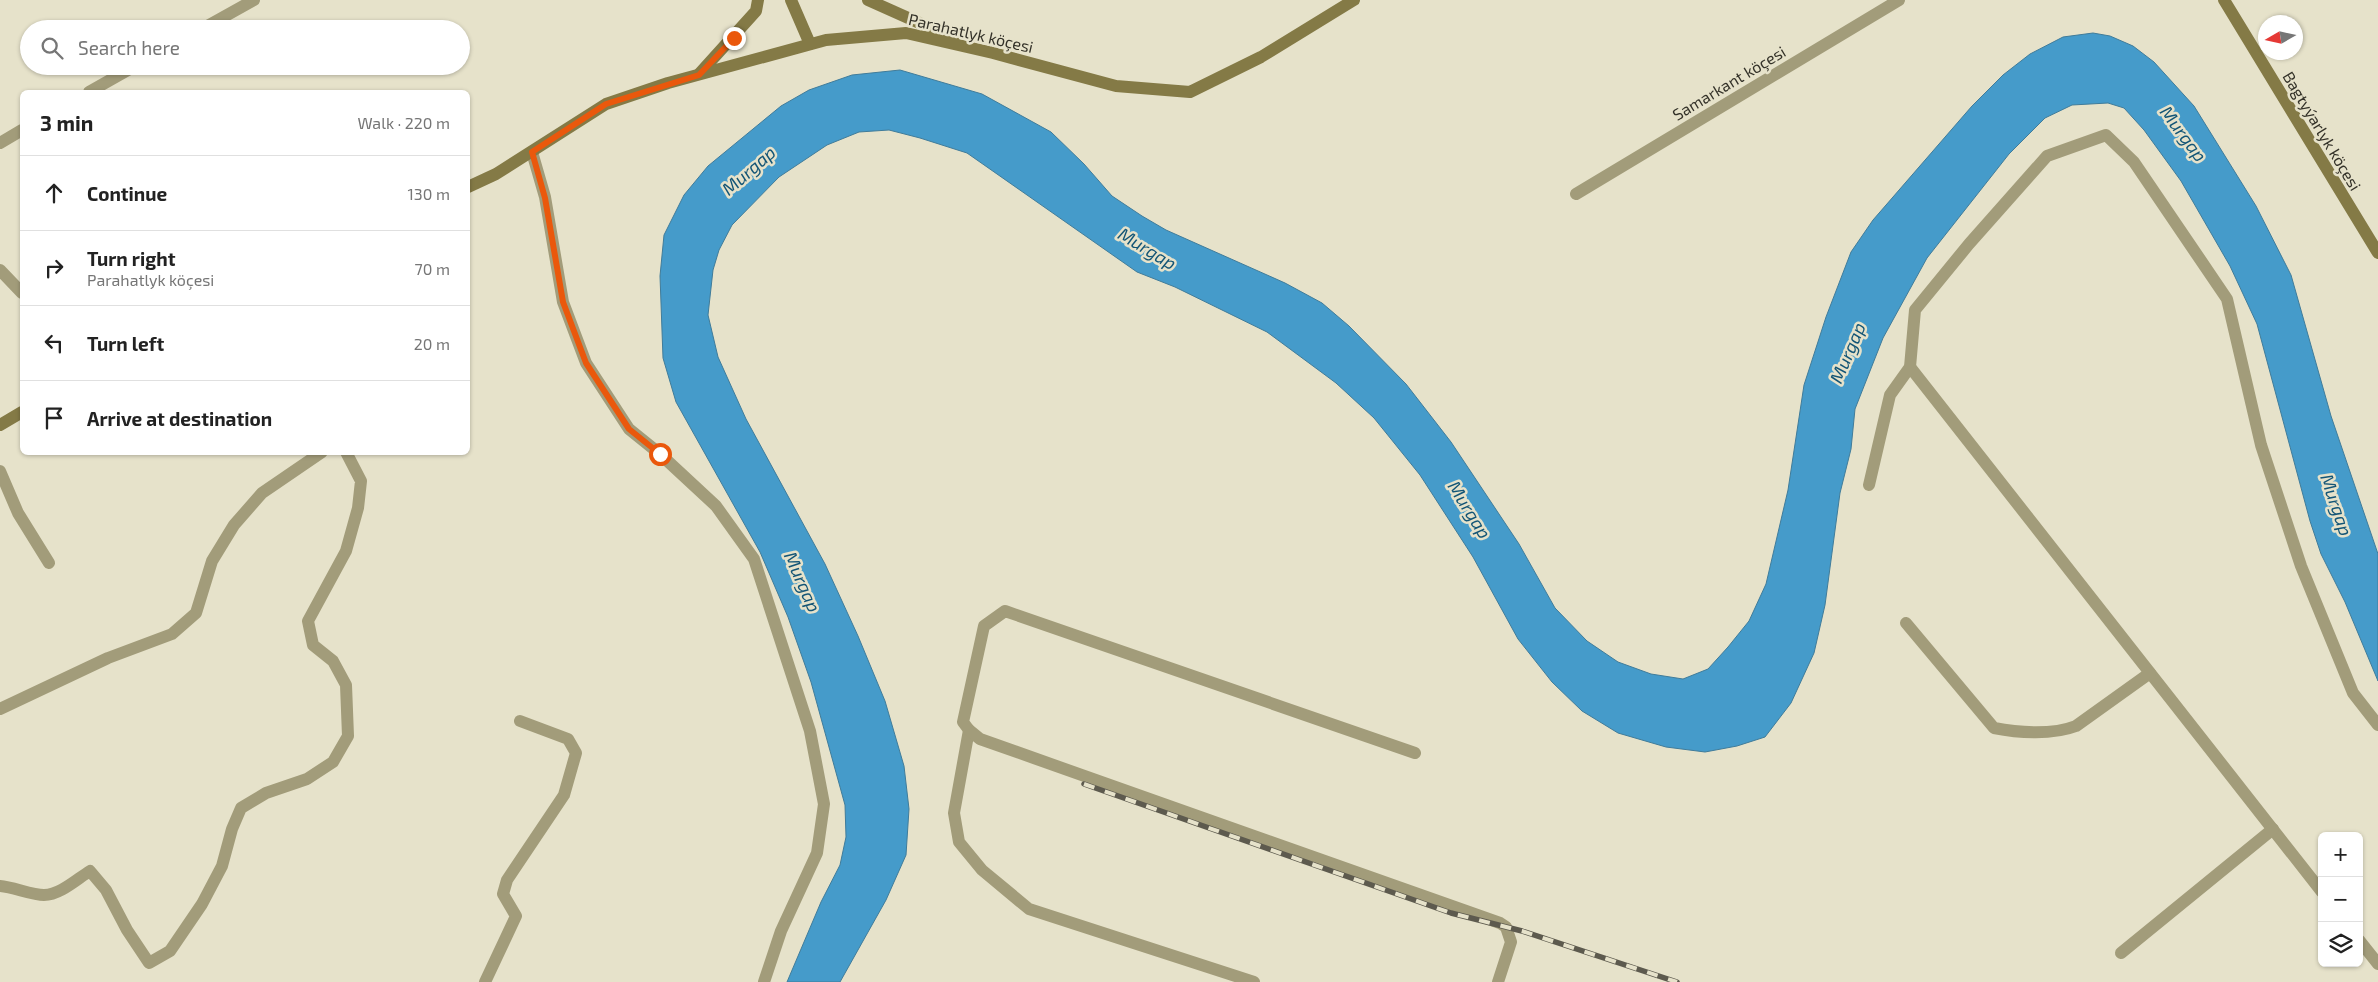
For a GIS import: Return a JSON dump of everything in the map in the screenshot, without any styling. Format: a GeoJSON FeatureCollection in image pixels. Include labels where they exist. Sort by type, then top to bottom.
{"type":"FeatureCollection","features":[{"type":"Feature","properties":{"kind":"main road"},"geometry":{"type":"LineString","coordinates":[[699,75],[756,10],[758,0]]}},
{"type":"Feature","properties":{"kind":"main road"},"geometry":{"type":"LineString","coordinates":[[791,0],[810,44]]}},
{"type":"Feature","properties":{"kind":"main road"},"geometry":{"type":"LineString","coordinates":[[868,0],[983,50]]}},
{"type":"Feature","properties":{"kind":"main road","name":"Parahatlyk köçesi"},"geometry":{"type":"LineString","coordinates":[[470,186],[496,174],[606,104],[699,75],[826,40],[906,33],[983,50],[1116,86],[1190,92],[1261,57],[1354,0]]}},
{"type":"Feature","properties":{"kind":"main road","name":"Bagtyýarlyk köçesi"},"geometry":{"type":"LineString","coordinates":[[2224,0],[2378,253]]}},
{"type":"Feature","properties":{"kind":"main road"},"geometry":{"type":"LineString","coordinates":[[0,425],[20,413]]}},
{"type":"Feature","properties":{"kind":"street"},"geometry":{"type":"LineString","coordinates":[[218,20],[254,0]]}},
{"type":"Feature","properties":{"kind":"street","name":"Samarkant köçesi"},"geometry":{"type":"LineString","coordinates":[[1576,194],[1899,0]]}},
{"type":"Feature","properties":{"kind":"street"},"geometry":{"type":"LineString","coordinates":[[93,90],[119,75]]}},
{"type":"Feature","properties":{"kind":"street"},"geometry":{"type":"LineString","coordinates":[[0,142],[20,131]]}},
{"type":"Feature","properties":{"kind":"street"},"geometry":{"type":"LineString","coordinates":[[1869,485],[1890,395],[1910,367],[1915,310],[2047,156],[2106,134],[2134,162],[2227,299],[2261,445],[2301,566],[2353,693],[2378,725]]}},
{"type":"Feature","properties":{"kind":"street"},"geometry":{"type":"LineString","coordinates":[[532,152],[545,198],[563,302],[586,363],[629,429],[660,454],[716,506],[754,559],[810,731],[824,804],[817,853],[781,931],[764,982]]}},
{"type":"Feature","properties":{"kind":"street"},"geometry":{"type":"LineString","coordinates":[[0,270],[20,292]]}},
{"type":"Feature","properties":{"kind":"street"},"geometry":{"type":"LineString","coordinates":[[1910,367],[2318,887]]}},
{"type":"Feature","properties":{"kind":"street"},"geometry":{"type":"LineString","coordinates":[[0,709],[108,658],[172,634],[196,613],[212,561],[234,525],[262,494],[318,455]]}},
{"type":"Feature","properties":{"kind":"street"},"geometry":{"type":"LineString","coordinates":[[0,886],[44,895],[58,891],[90,871],[106,890],[127,930],[149,963],[170,951],[202,904],[222,866],[232,829],[241,808],[266,793],[308,779],[333,762],[348,736],[346,685],[333,660],[313,645],[308,621],[346,552],[358,508],[361,481],[348,455]]}},
{"type":"Feature","properties":{"kind":"street"},"geometry":{"type":"LineString","coordinates":[[0,471],[18,513],[49,563]]}},
{"type":"Feature","properties":{"kind":"street"},"geometry":{"type":"LineString","coordinates":[[1415,753],[1005,611],[984,626],[963,722],[969,730],[990,742],[1500,923],[1506,927],[1511,942],[1498,982]]}},
{"type":"Feature","properties":{"kind":"street"},"geometry":{"type":"LineString","coordinates":[[1906,623],[1994,728],[2005,730],[2063,731],[2076,726],[2150,673]]}},
{"type":"Feature","properties":{"kind":"street"},"geometry":{"type":"LineString","coordinates":[[485,982],[516,916],[503,894],[507,880],[564,795],[576,753],[568,739],[520,721]]}},
{"type":"Feature","properties":{"kind":"street"},"geometry":{"type":"LineString","coordinates":[[969,730],[954,813],[959,842],[982,870],[1029,909],[1254,982]]}},
{"type":"Feature","properties":{"kind":"street"},"geometry":{"type":"LineString","coordinates":[[2121,953],[2272,829]]}},
{"type":"Feature","properties":{"kind":"street"},"geometry":{"type":"LineString","coordinates":[[2363,945],[2378,964]]}},
{"type":"Feature","properties":{"kind":"water","name":"Murgap"},"geometry":{"type":"Polygon","coordinates":[[[2093,33],[2110,36],[2133,46],[2154,62],[2194,106],[2256,206],[2291,275],[2331,416],[2378,554],[2378,681],[2345,602],[2321,554],[2310,521],[2257,324],[2230,266],[2181,181],[2144,130],[2124,108],[2108,103],[2072,105],[2045,118],[2009,154],[1927,258],[1883,338],[1855,409],[1851,449],[1840,493],[1825,605],[1814,653],[1791,703],[1765,737],[1737,746],[1705,752],[1666,747],[1618,733],[1582,711],[1552,682],[1518,639],[1473,557],[1420,475],[1374,418],[1336,383],[1267,332],[1175,287],[1137,272],[967,153],[889,130],[859,132],[827,145],[779,177],[732,225],[719,250],[713,270],[708,315],[718,357],[746,419],[825,564],[858,636],[885,701],[904,766],[909,809],[906,855],[886,900],[840,982],[787,982],[821,902],[840,865],[846,837],[845,805],[811,682],[788,617],[760,552],[676,402],[663,358],[660,276],[664,235],[684,195],[708,166],[781,106],[809,90],[852,75],[900,70],[982,94],[1051,132],[1084,164],[1112,196],[1142,216],[1166,230],[1285,283],[1322,303],[1349,326],[1406,384],[1451,442],[1519,544],[1555,608],[1587,641],[1618,662],[1651,674],[1683,679],[1708,669],[1728,647],[1749,621],[1766,584],[1788,490],[1804,385],[1826,317],[1851,252],[1873,220],[1972,106],[2003,75],[2030,54],[2063,37],[2093,33]]]}},
{"type":"Feature","properties":{"kind":"railway"},"geometry":{"type":"LineString","coordinates":[[1084,784],[1451,913],[1522,931],[1677,982]]}},
{"type":"Feature","properties":{"kind":"route"},"geometry":{"type":"LineString","coordinates":[[660,454],[629,429],[586,363],[563,302],[545,198],[532,152],[606,104],[668,83],[699,75],[734,38]]}}]}
